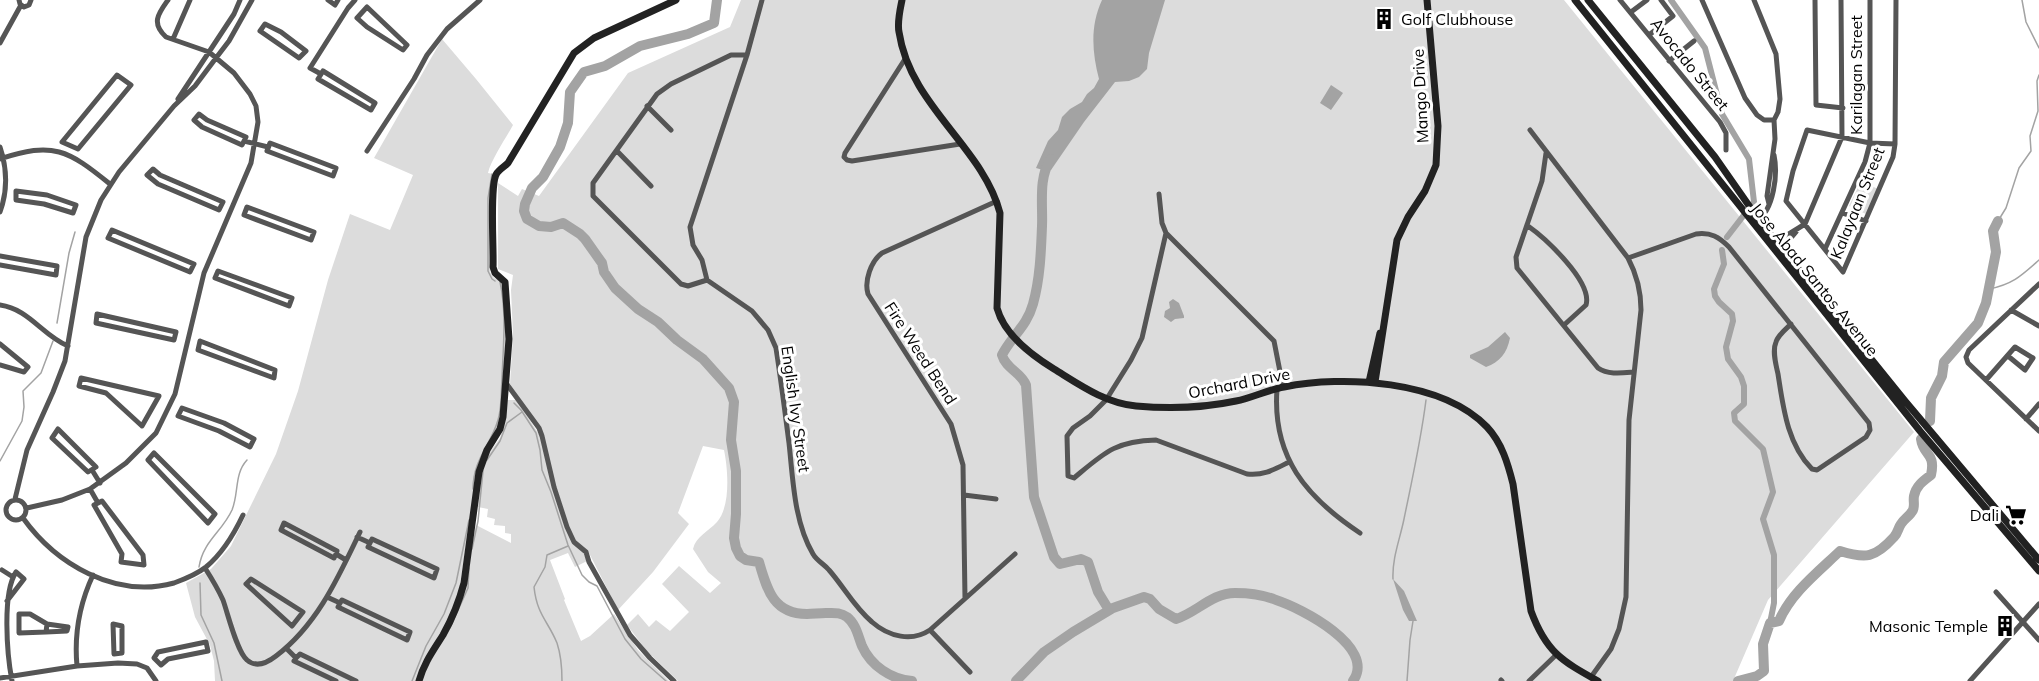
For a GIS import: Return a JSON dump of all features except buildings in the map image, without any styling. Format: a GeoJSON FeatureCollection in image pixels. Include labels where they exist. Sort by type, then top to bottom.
{"type":"FeatureCollection","features":[{"type":"Feature","properties":{"kind":"street"},"geometry":{"type":"LineString","coordinates":[[0,43],[20,3],[28,6],[30,0]]}},
{"type":"Feature","properties":{"kind":"street"},"geometry":{"type":"LineString","coordinates":[[27,508],[62,500],[90,489],[126,464],[156,433],[175,394],[204,272],[251,163],[258,122],[256,106],[250,94],[234,73],[209,52],[166,37],[157,24],[159,14],[168,0]]}},
{"type":"Feature","properties":{"kind":"street"},"geometry":{"type":"LineString","coordinates":[[173,39],[190,0]]}},
{"type":"Feature","properties":{"kind":"street"},"geometry":{"type":"LineString","coordinates":[[15,499],[27,450],[66,361],[86,237],[101,200],[110,184],[174,106],[234,14],[240,0]]}},
{"type":"Feature","properties":{"kind":"street"},"geometry":{"type":"LineString","coordinates":[[174,106],[195,86],[229,41],[252,0]]}},
{"type":"Feature","properties":{"kind":"street"},"geometry":{"type":"LineString","coordinates":[[328,0],[335,5],[338,1],[352,4],[362,13]]}},
{"type":"Feature","properties":{"kind":"street"},"geometry":{"type":"LineString","coordinates":[[367,151],[427,55],[447,29],[480,0]]}},
{"type":"Feature","properties":{"kind":"street"},"geometry":{"type":"LineString","coordinates":[[419,681],[426,661],[452,618],[462,591],[478,478],[484,457],[501,424],[509,339],[505,282],[495,273],[493,267],[493,198],[497,173],[508,163],[574,53],[594,38],[644,17],[676,0]]}},
{"type":"Feature","properties":{"kind":"street"},"geometry":{"type":"LineString","coordinates":[[747,55],[731,55],[671,84],[657,94],[593,183],[593,196],[681,284],[688,286],[707,280],[702,260],[693,245],[690,227],[747,55],[762,0]]}},
{"type":"Feature","properties":{"kind":"street","name":"Orchard Drive"},"geometry":{"type":"LineString","coordinates":[[902,0],[898,30],[905,59],[922,92],[984,176],[997,201],[1000,213],[997,308],[1006,330],[1044,364],[1106,400],[1134,406],[1198,407],[1237,401],[1280,388],[1321,383],[1372,382],[1430,394],[1461,408],[1486,427],[1500,445],[1508,464],[1513,484],[1531,612],[1543,639],[1556,655],[1594,679]]}},
{"type":"Feature","properties":{"kind":"street","name":"Mango Drive"},"geometry":{"type":"LineString","coordinates":[[1372,382],[1382,348],[1383,324],[1397,240],[1436,165],[1438,126],[1427,0]]}},
{"type":"Feature","properties":{"kind":"street","name":"Jose Abad Santos Avenue"},"geometry":{"type":"LineString","coordinates":[[1575,0],[1922,422],[2039,560]]}},
{"type":"Feature","properties":{"kind":"street","name":"Jose Abad Santos Avenue"},"geometry":{"type":"LineString","coordinates":[[1588,0],[1715,157],[1743,205]]}},
{"type":"Feature","properties":{"kind":"street","name":"Avocado Street"},"geometry":{"type":"LineString","coordinates":[[1620,0],[1720,122],[1726,133],[1726,150]]}},
{"type":"Feature","properties":{"kind":"street"},"geometry":{"type":"LineString","coordinates":[[1631,12],[1647,0]]}},
{"type":"Feature","properties":{"kind":"street"},"geometry":{"type":"LineString","coordinates":[[1649,35],[1673,16],[1661,0]]}},
{"type":"Feature","properties":{"kind":"street"},"geometry":{"type":"LineString","coordinates":[[1702,0],[1745,98],[1757,115],[1764,120],[1773,120]]}},
{"type":"Feature","properties":{"kind":"street"},"geometry":{"type":"LineString","coordinates":[[1754,0],[1776,54],[1780,99],[1778,112],[1773,120],[1774,153],[1767,196],[1768,204],[1764,217],[1754,219]]}},
{"type":"Feature","properties":{"kind":"street"},"geometry":{"type":"LineString","coordinates":[[1815,0],[1816,105],[1842,108]]}},
{"type":"Feature","properties":{"kind":"street"},"geometry":{"type":"LineString","coordinates":[[1778,246],[1805,224],[1842,137],[1841,0]]}},
{"type":"Feature","properties":{"kind":"street","name":"Karilagan Street"},"geometry":{"type":"LineString","coordinates":[[1825,249],[1865,162],[1870,143],[1870,0]]}},
{"type":"Feature","properties":{"kind":"street","name":"Kalayaan Street"},"geometry":{"type":"LineString","coordinates":[[1825,249],[1841,272],[1844,272],[1893,157],[1896,0]]}},
{"type":"Feature","properties":{"kind":"street"},"geometry":{"type":"LineString","coordinates":[[321,75],[310,68],[352,4]]}},
{"type":"Feature","properties":{"kind":"street"},"geometry":{"type":"LineString","coordinates":[[366,7],[407,45],[403,50],[357,18],[362,13],[366,7]]}},
{"type":"Feature","properties":{"kind":"street"},"geometry":{"type":"LineString","coordinates":[[265,24],[281,32],[306,51],[303,55],[300,58],[261,31],[265,24]]}},
{"type":"Feature","properties":{"kind":"street"},"geometry":{"type":"LineString","coordinates":[[1669,61],[1694,41]]}},
{"type":"Feature","properties":{"kind":"street"},"geometry":{"type":"LineString","coordinates":[[303,55],[313,62]]}},
{"type":"Feature","properties":{"kind":"street"},"geometry":{"type":"LineString","coordinates":[[905,59],[844,157],[852,161],[960,144]]}},
{"type":"Feature","properties":{"kind":"street"},"geometry":{"type":"LineString","coordinates":[[323,71],[375,102],[371,110],[318,78],[321,75],[323,71]]}},
{"type":"Feature","properties":{"kind":"street"},"geometry":{"type":"LineString","coordinates":[[117,75],[131,85],[78,149],[71,147],[62,142],[117,75]]}},
{"type":"Feature","properties":{"kind":"street"},"geometry":{"type":"LineString","coordinates":[[647,106],[671,130]]}},
{"type":"Feature","properties":{"kind":"street"},"geometry":{"type":"LineString","coordinates":[[199,114],[207,120],[246,137],[244,141],[242,145],[202,128],[194,120],[199,114]]}},
{"type":"Feature","properties":{"kind":"street"},"geometry":{"type":"LineString","coordinates":[[1530,130],[1628,258],[1641,294],[1629,420],[1626,597],[1619,629],[1594,679]]}},
{"type":"Feature","properties":{"kind":"street"},"geometry":{"type":"LineString","coordinates":[[1825,249],[1788,204],[1786,197],[1807,130],[1870,143],[1895,144]]}},
{"type":"Feature","properties":{"kind":"street"},"geometry":{"type":"LineString","coordinates":[[244,141],[268,147]]}},
{"type":"Feature","properties":{"kind":"street"},"geometry":{"type":"LineString","coordinates":[[270,143],[336,168],[333,176],[267,151],[268,147],[270,143]]}},
{"type":"Feature","properties":{"kind":"street"},"geometry":{"type":"LineString","coordinates":[[0,147],[6,195],[0,212]]}},
{"type":"Feature","properties":{"kind":"street"},"geometry":{"type":"LineString","coordinates":[[65,153],[71,147]]}},
{"type":"Feature","properties":{"kind":"street"},"geometry":{"type":"LineString","coordinates":[[2,158],[42,149],[65,153],[78,159],[110,184]]}},
{"type":"Feature","properties":{"kind":"street"},"geometry":{"type":"LineString","coordinates":[[617,151],[651,186]]}},
{"type":"Feature","properties":{"kind":"street"},"geometry":{"type":"LineString","coordinates":[[1546,153],[1542,181],[1516,257],[1518,268],[1602,371],[1634,372]]}},
{"type":"Feature","properties":{"kind":"street"},"geometry":{"type":"LineString","coordinates":[[153,169],[160,175],[223,202],[221,205],[219,210],[158,184],[147,175],[153,169]]}},
{"type":"Feature","properties":{"kind":"street"},"geometry":{"type":"LineString","coordinates":[[16,191],[47,195],[76,206],[73,213],[44,204],[16,200],[15,195],[16,191]]}},
{"type":"Feature","properties":{"kind":"street"},"geometry":{"type":"LineString","coordinates":[[1159,194],[1162,222],[1166,233],[1274,341],[1280,388],[1279,423],[1289,462],[1308,491],[1333,515],[1360,533]]}},
{"type":"Feature","properties":{"kind":"street"},"geometry":{"type":"LineString","coordinates":[[6,195],[15,195]]}},
{"type":"Feature","properties":{"kind":"street","name":"Fire Weed Bend"},"geometry":{"type":"LineString","coordinates":[[965,598],[963,465],[951,424],[868,294],[866,283],[876,257],[882,253],[997,201]]}},
{"type":"Feature","properties":{"kind":"street"},"geometry":{"type":"LineString","coordinates":[[221,205],[246,211]]}},
{"type":"Feature","properties":{"kind":"street"},"geometry":{"type":"LineString","coordinates":[[247,207],[314,232],[311,240],[244,215],[246,211],[247,207]]}},
{"type":"Feature","properties":{"kind":"street"},"geometry":{"type":"LineString","coordinates":[[1842,213],[1866,221]]}},
{"type":"Feature","properties":{"kind":"street"},"geometry":{"type":"LineString","coordinates":[[1528,226],[1548,241],[1562,256],[1586,292],[1588,301],[1586,305],[1564,325]]}},
{"type":"Feature","properties":{"kind":"street"},"geometry":{"type":"LineString","coordinates":[[111,230],[194,264],[192,268],[190,272],[108,238],[111,230]]}},
{"type":"Feature","properties":{"kind":"street"},"geometry":{"type":"LineString","coordinates":[[1166,233],[1142,338],[1106,400],[1090,416],[1073,428],[1067,436],[1067,472],[1071,478],[1074,478],[1113,447],[1141,440],[1156,440],[1247,474],[1258,475],[1289,462]]}},
{"type":"Feature","properties":{"kind":"street"},"geometry":{"type":"LineString","coordinates":[[1628,258],[1696,234],[1705,233],[1712,234],[1729,247],[1791,324],[1866,418],[1870,426],[1866,437],[1817,470],[1812,469],[1806,462],[1792,437],[1785,418],[1775,360],[1775,343],[1791,324]]}},
{"type":"Feature","properties":{"kind":"street","name":"Jose Abad Santos Avenue"},"geometry":{"type":"LineString","coordinates":[[1778,246],[1928,441],[2039,571]]}},
{"type":"Feature","properties":{"kind":"street"},"geometry":{"type":"LineString","coordinates":[[0,256],[57,266],[56,275],[0,265]]}},
{"type":"Feature","properties":{"kind":"street"},"geometry":{"type":"LineString","coordinates":[[192,268],[216,275]]}},
{"type":"Feature","properties":{"kind":"street"},"geometry":{"type":"LineString","coordinates":[[218,271],[292,298],[289,306],[215,278],[216,275],[218,271]]}},
{"type":"Feature","properties":{"kind":"street","name":"English Ivy Street"},"geometry":{"type":"LineString","coordinates":[[707,280],[752,311],[768,330],[776,348],[800,521],[813,555],[828,569],[851,602],[877,627],[903,637],[923,635],[1015,554]]}},
{"type":"Feature","properties":{"kind":"street"},"geometry":{"type":"LineString","coordinates":[[2038,286],[1969,350],[1966,357],[1968,363],[2039,431]]}},
{"type":"Feature","properties":{"kind":"street"},"geometry":{"type":"LineString","coordinates":[[0,305],[17,310],[50,337],[68,346]]}},
{"type":"Feature","properties":{"kind":"street"},"geometry":{"type":"LineString","coordinates":[[2011,310],[2039,326]]}},
{"type":"Feature","properties":{"kind":"street"},"geometry":{"type":"LineString","coordinates":[[175,337],[176,332],[97,314],[96,323],[174,340],[175,337],[199,346]]}},
{"type":"Feature","properties":{"kind":"street"},"geometry":{"type":"LineString","coordinates":[[200,341],[275,370],[274,378],[198,350],[199,346],[200,341]]}},
{"type":"Feature","properties":{"kind":"street"},"geometry":{"type":"LineString","coordinates":[[0,344],[28,367],[24,372],[0,365]]}},
{"type":"Feature","properties":{"kind":"street"},"geometry":{"type":"LineString","coordinates":[[1986,381],[2015,347],[2033,358],[2025,370],[2008,356]]}},
{"type":"Feature","properties":{"kind":"street"},"geometry":{"type":"LineString","coordinates":[[81,378],[159,396],[152,412],[142,426],[106,393],[79,386],[81,378]]}},
{"type":"Feature","properties":{"kind":"street"},"geometry":{"type":"LineString","coordinates":[[506,383],[529,412],[543,436],[554,487],[574,542],[586,552],[589,562],[630,635],[674,681]]}},
{"type":"Feature","properties":{"kind":"street"},"geometry":{"type":"LineString","coordinates":[[2026,418],[2039,404]]}},
{"type":"Feature","properties":{"kind":"street"},"geometry":{"type":"LineString","coordinates":[[170,408],[180,411],[182,408],[224,423],[254,439],[250,447],[219,431],[178,416],[180,411]]}},
{"type":"Feature","properties":{"kind":"street"},"geometry":{"type":"LineString","coordinates":[[152,412],[163,421]]}},
{"type":"Feature","properties":{"kind":"street"},"geometry":{"type":"LineString","coordinates":[[58,429],[96,467],[92,470],[88,472],[52,438],[58,429]]}},
{"type":"Feature","properties":{"kind":"street"},"geometry":{"type":"LineString","coordinates":[[143,448],[151,456]]}},
{"type":"Feature","properties":{"kind":"street"},"geometry":{"type":"LineString","coordinates":[[154,453],[215,514],[208,523],[148,460],[151,456],[154,453]]}},
{"type":"Feature","properties":{"kind":"street"},"geometry":{"type":"LineString","coordinates":[[92,470],[100,483]]}},
{"type":"Feature","properties":{"kind":"street"},"geometry":{"type":"LineString","coordinates":[[90,489],[98,503]]}},
{"type":"Feature","properties":{"kind":"street"},"geometry":{"type":"LineString","coordinates":[[964,495],[996,499]]}},
{"type":"Feature","properties":{"kind":"street"},"geometry":{"type":"LineString","coordinates":[[0,517],[9,502],[15,499],[24,502],[27,508],[23,518]]}},
{"type":"Feature","properties":{"kind":"street"},"geometry":{"type":"LineString","coordinates":[[102,501],[143,555],[144,565],[122,562],[122,554],[94,505],[98,503],[102,501]]}},
{"type":"Feature","properties":{"kind":"street"},"geometry":{"type":"LineString","coordinates":[[4,512],[14,520],[23,518]]}},
{"type":"Feature","properties":{"kind":"street"},"geometry":{"type":"LineString","coordinates":[[23,518],[54,552],[93,575],[120,584],[149,587],[178,581],[205,568],[227,544],[243,515]]}},
{"type":"Feature","properties":{"kind":"street"},"geometry":{"type":"LineString","coordinates":[[284,523],[338,551],[336,554],[334,558],[280,530],[284,523]]}},
{"type":"Feature","properties":{"kind":"street"},"geometry":{"type":"LineString","coordinates":[[205,568],[221,595],[245,658],[254,664],[261,664],[271,660],[286,648],[306,627],[327,597],[358,534],[370,543]]}},
{"type":"Feature","properties":{"kind":"street"},"geometry":{"type":"LineString","coordinates":[[372,539],[437,569],[434,578],[368,547],[370,543],[372,539]]}},
{"type":"Feature","properties":{"kind":"street"},"geometry":{"type":"LineString","coordinates":[[336,554],[346,560]]}},
{"type":"Feature","properties":{"kind":"street"},"geometry":{"type":"LineString","coordinates":[[0,571],[13,577]]}},
{"type":"Feature","properties":{"kind":"street"},"geometry":{"type":"LineString","coordinates":[[7,601],[24,579],[16,572],[8,591],[7,601],[11,679]]}},
{"type":"Feature","properties":{"kind":"street"},"geometry":{"type":"LineString","coordinates":[[77,666],[78,619],[93,575]]}},
{"type":"Feature","properties":{"kind":"street"},"geometry":{"type":"LineString","coordinates":[[251,579],[303,612],[298,620],[292,626],[246,584],[251,579]]}},
{"type":"Feature","properties":{"kind":"street"},"geometry":{"type":"LineString","coordinates":[[1996,592],[2039,640]]}},
{"type":"Feature","properties":{"kind":"street"},"geometry":{"type":"LineString","coordinates":[[327,597],[340,603]]}},
{"type":"Feature","properties":{"kind":"street"},"geometry":{"type":"LineString","coordinates":[[342,600],[410,632],[406,640],[338,607],[340,603],[342,600]]}},
{"type":"Feature","properties":{"kind":"street"},"geometry":{"type":"LineString","coordinates":[[1970,681],[2039,604]]}},
{"type":"Feature","properties":{"kind":"street"},"geometry":{"type":"LineString","coordinates":[[18,614],[30,614],[47,624],[68,627],[67,631],[19,633],[18,624],[18,614]]}},
{"type":"Feature","properties":{"kind":"street"},"geometry":{"type":"LineString","coordinates":[[298,620],[306,627]]}},
{"type":"Feature","properties":{"kind":"street"},"geometry":{"type":"LineString","coordinates":[[8,624],[18,624]]}},
{"type":"Feature","properties":{"kind":"street"},"geometry":{"type":"LineString","coordinates":[[46,632],[47,624]]}},
{"type":"Feature","properties":{"kind":"street"},"geometry":{"type":"LineString","coordinates":[[113,624],[122,626],[122,653],[118,653],[114,654],[113,624]]}},
{"type":"Feature","properties":{"kind":"street"},"geometry":{"type":"LineString","coordinates":[[930,630],[970,672]]}},
{"type":"Feature","properties":{"kind":"street"},"geometry":{"type":"LineString","coordinates":[[0,638],[8,638]]}},
{"type":"Feature","properties":{"kind":"street"},"geometry":{"type":"LineString","coordinates":[[206,642],[208,651],[168,659],[161,665],[158,662],[154,658],[159,652],[206,642]]}},
{"type":"Feature","properties":{"kind":"street"},"geometry":{"type":"LineString","coordinates":[[286,648],[296,658],[294,661],[336,681]]}},
{"type":"Feature","properties":{"kind":"street"},"geometry":{"type":"LineString","coordinates":[[118,653],[118,663]]}},
{"type":"Feature","properties":{"kind":"street"},"geometry":{"type":"LineString","coordinates":[[296,658],[300,654],[356,681]]}},
{"type":"Feature","properties":{"kind":"street"},"geometry":{"type":"LineString","coordinates":[[1529,681],[1556,655]]}},
{"type":"Feature","properties":{"kind":"street"},"geometry":{"type":"LineString","coordinates":[[150,670],[158,662]]}},
{"type":"Feature","properties":{"kind":"street"},"geometry":{"type":"LineString","coordinates":[[0,678],[11,679],[77,666],[118,663],[137,664],[150,670],[156,681]]}},
{"type":"Feature","properties":{"kind":"shaded area"},"geometry":{"type":"Polygon","coordinates":[[[741,0],[1564,0],[1914,432],[1768,600],[1733,681],[678,681],[646,650],[627,625],[638,614],[649,627],[656,620],[670,631],[689,612],[662,584],[679,566],[710,593],[721,583],[708,572],[693,549],[700,537],[717,522],[725,507],[727,467],[724,450],[703,446],[678,513],[689,524],[653,572],[618,610],[589,553],[574,539],[553,477],[540,428],[510,384],[513,275],[498,269],[498,183],[518,196],[522,189],[539,196],[628,73],[730,27],[741,0]]]}},
{"type":"Feature","properties":{"kind":"shaded area"},"geometry":{"type":"Polygon","coordinates":[[[1102,0],[1165,0],[1149,53],[1147,69],[1139,77],[1129,81],[1115,82],[1051,170],[1036,168],[1048,141],[1058,130],[1062,117],[1082,102],[1099,79],[1093,39],[1095,20],[1102,0]]]}},
{"type":"Feature","properties":{"kind":"shaded area"},"geometry":{"type":"Polygon","coordinates":[[[442,39],[513,125],[488,173],[493,174],[490,272],[494,278],[501,281],[506,336],[499,425],[487,447],[466,544],[458,599],[418,681],[215,681],[210,645],[195,617],[186,583],[211,569],[231,546],[276,454],[298,391],[328,280],[350,214],[390,230],[413,175],[374,158],[442,39]]]}},
{"type":"Feature","properties":{"kind":"shaded area"},"geometry":{"type":"Polygon","coordinates":[[[1331,85],[1343,93],[1331,110],[1320,103],[1331,85]]]}},
{"type":"Feature","properties":{"kind":"shaded area"},"geometry":{"type":"Polygon","coordinates":[[[1861,181],[1878,189],[1866,214],[1849,206],[1861,181]]]}},
{"type":"Feature","properties":{"kind":"shaded area"},"geometry":{"type":"Polygon","coordinates":[[[1173,299],[1179,303],[1184,318],[1171,322],[1164,317],[1165,311],[1170,308],[1169,302],[1173,299]]]}},
{"type":"Feature","properties":{"kind":"shaded area"},"geometry":{"type":"Polygon","coordinates":[[[1505,332],[1510,338],[1509,343],[1505,352],[1495,362],[1486,367],[1470,358],[1470,355],[1488,347],[1505,332]]]}},
{"type":"Feature","properties":{"kind":"shaded area"},"geometry":{"type":"Polygon","coordinates":[[[507,400],[517,400],[540,436],[567,532],[583,552],[587,561],[575,567],[568,553],[550,560],[581,641],[590,636],[614,614],[638,650],[669,681],[420,681],[453,619],[476,525],[511,543],[511,534],[505,533],[505,526],[494,525],[495,519],[487,517],[488,509],[478,507],[481,472],[487,456],[500,438],[506,417],[507,400]]]}},
{"type":"Feature","properties":{"kind":"shaded area"},"geometry":{"type":"Polygon","coordinates":[[[1393,579],[1404,591],[1417,621],[1409,621],[1393,579]]]}},
{"type":"Feature","properties":{"kind":"waterway"},"geometry":{"type":"LineString","coordinates":[[717,0],[714,23],[688,34],[640,46],[605,66],[584,72],[570,92],[568,123],[560,147],[543,177],[532,188],[524,211],[527,219],[539,226],[551,227],[563,223],[580,234],[602,263],[604,272],[615,288],[638,309],[658,322],[677,340],[703,359],[729,388],[734,402],[731,440],[736,471],[734,538],[736,548],[740,556],[746,560],[759,562],[773,598],[786,610],[796,613],[844,615],[853,623],[862,646],[876,665],[897,678],[912,681]]}},
{"type":"Feature","properties":{"kind":"waterway"},"geometry":{"type":"LineString","coordinates":[[1671,0],[1705,48],[1722,114],[1749,159],[1754,202],[1727,237]]}},
{"type":"Feature","properties":{"kind":"waterway"},"geometry":{"type":"LineString","coordinates":[[2022,0],[2026,22],[2039,48]]}},
{"type":"Feature","properties":{"kind":"waterway"},"geometry":{"type":"LineString","coordinates":[[1998,221],[2006,208],[2019,168],[2031,151],[2030,136],[2038,111],[2037,81],[2039,75]]}},
{"type":"Feature","properties":{"kind":"waterway"},"geometry":{"type":"LineString","coordinates":[[1051,159],[1044,174],[1041,256],[1033,304],[1027,319],[1002,355],[1026,385],[1034,497],[1054,557],[1060,564],[1081,559],[1088,562],[1098,592],[1109,610]]}},
{"type":"Feature","properties":{"kind":"waterway"},"geometry":{"type":"LineString","coordinates":[[492,174],[488,198],[488,271],[495,281]]}},
{"type":"Feature","properties":{"kind":"waterway"},"geometry":{"type":"LineString","coordinates":[[1930,421],[1931,398],[1942,376],[1944,362],[1978,323],[1986,303],[1996,252],[1993,231],[1998,221]]}},
{"type":"Feature","properties":{"kind":"waterway"},"geometry":{"type":"LineString","coordinates":[[57,323],[69,253],[75,232]]}},
{"type":"Feature","properties":{"kind":"waterway"},"geometry":{"type":"LineString","coordinates":[[1722,250],[1724,264],[1714,289],[1715,296],[1732,314],[1733,321],[1726,347],[1728,359],[1741,377],[1744,386],[1744,404],[1734,413],[1735,421],[1763,449],[1773,492],[1763,519],[1774,555],[1774,603],[1770,623]]}},
{"type":"Feature","properties":{"kind":"waterway"},"geometry":{"type":"LineString","coordinates":[[1989,289],[2016,279],[2039,260]]}},
{"type":"Feature","properties":{"kind":"waterway"},"geometry":{"type":"LineString","coordinates":[[473,489],[476,469],[495,429],[500,410],[504,330],[500,282]]}},
{"type":"Feature","properties":{"kind":"waterway"},"geometry":{"type":"LineString","coordinates":[[0,461],[22,421],[23,391],[41,373],[53,341]]}},
{"type":"Feature","properties":{"kind":"waterway"},"geometry":{"type":"LineString","coordinates":[[1393,579],[1395,556],[1422,430],[1426,400]]}},
{"type":"Feature","properties":{"kind":"waterway"},"geometry":{"type":"LineString","coordinates":[[514,403],[536,433],[542,470],[568,545],[582,575],[597,586],[625,639],[641,659],[666,681]]}},
{"type":"Feature","properties":{"kind":"waterway"},"geometry":{"type":"LineString","coordinates":[[487,460],[500,441],[507,423],[522,412]]}},
{"type":"Feature","properties":{"kind":"waterway"},"geometry":{"type":"LineString","coordinates":[[1738,681],[1757,676],[1764,671],[1763,644],[1770,623],[1779,621],[1790,601],[1814,575],[1840,551],[1870,555],[1881,549],[1895,535],[1913,510],[1916,489],[1931,475],[1931,458],[1924,449],[1921,439]]}},
{"type":"Feature","properties":{"kind":"waterway"},"geometry":{"type":"LineString","coordinates":[[199,567],[204,550],[232,510],[238,477],[247,460]]}},
{"type":"Feature","properties":{"kind":"waterway"},"geometry":{"type":"LineString","coordinates":[[472,549],[478,521],[483,471]]}},
{"type":"Feature","properties":{"kind":"waterway"},"geometry":{"type":"LineString","coordinates":[[412,681],[456,583],[469,520]]}},
{"type":"Feature","properties":{"kind":"waterway"},"geometry":{"type":"LineString","coordinates":[[562,681],[558,648],[554,635],[540,611],[534,587],[545,567],[547,555],[568,546]]}},
{"type":"Feature","properties":{"kind":"waterway"},"geometry":{"type":"LineString","coordinates":[[450,628],[468,588],[469,568]]}},
{"type":"Feature","properties":{"kind":"waterway"},"geometry":{"type":"LineString","coordinates":[[200,583],[201,615],[214,643],[222,681]]}},
{"type":"Feature","properties":{"kind":"waterway"},"geometry":{"type":"LineString","coordinates":[[1016,681],[1044,652],[1113,608],[1144,597],[1176,619],[1219,596],[1235,593],[1271,598],[1287,604],[1318,620],[1333,631],[1355,655],[1358,668],[1353,681]]}},
{"type":"Feature","properties":{"kind":"waterway"},"geometry":{"type":"LineString","coordinates":[[1407,681],[1413,621]]}},
{"type":"Feature","properties":{"kind":"place","name":"Golf Clubhouse"},"geometry":{"type":"Point","coordinates":[1384,19]}},
{"type":"Feature","properties":{"kind":"place","name":"Dali"},"geometry":{"type":"Point","coordinates":[2016,515]}},
{"type":"Feature","properties":{"kind":"place","name":"Masonic Temple"},"geometry":{"type":"Point","coordinates":[2005,626]}}]}
